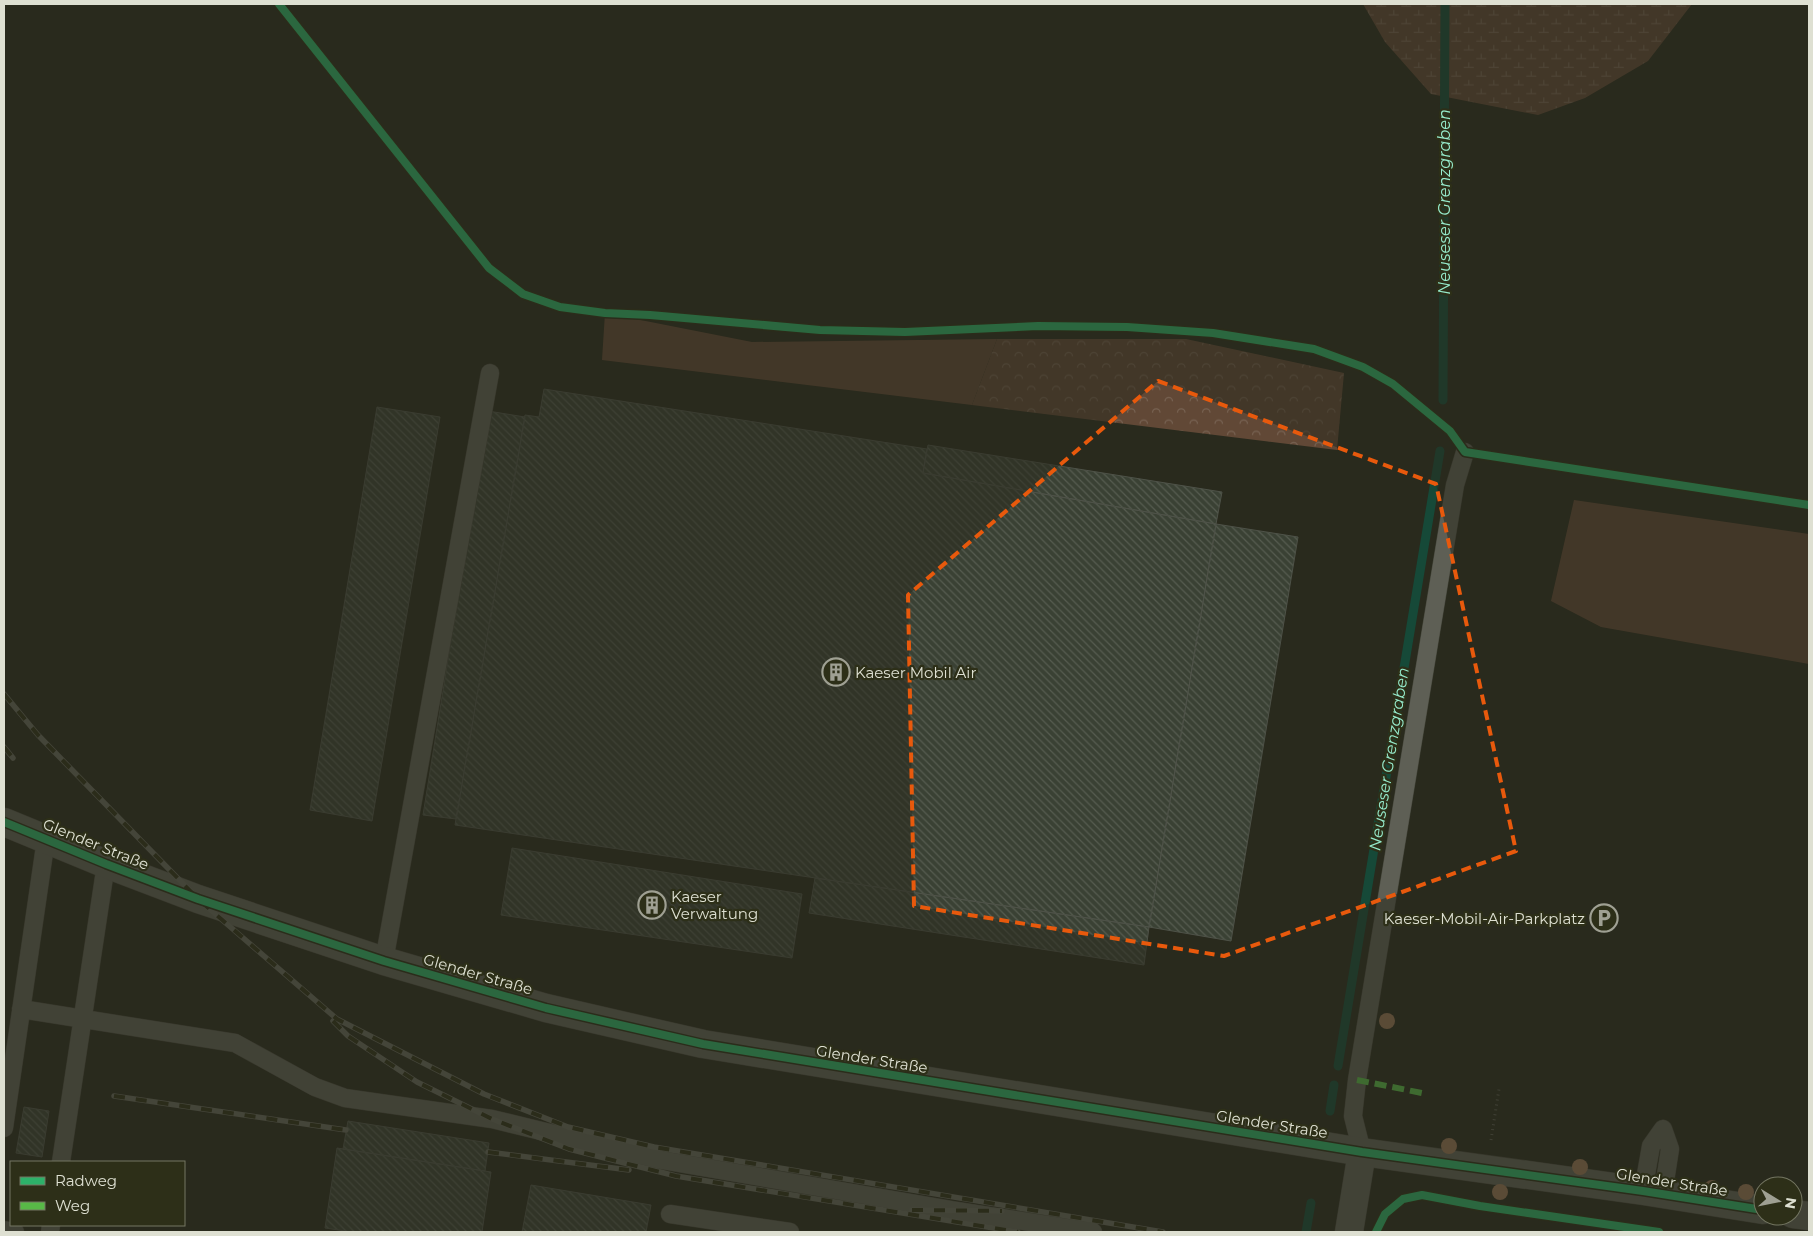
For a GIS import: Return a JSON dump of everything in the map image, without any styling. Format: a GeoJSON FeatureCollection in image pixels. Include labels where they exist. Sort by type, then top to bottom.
{"type":"FeatureCollection","features":[{"type":"Feature","properties":{"kind":"street","name":"Glender Straße"},"geometry":{"type":"LineString","coordinates":[[4,822],[198,899],[384,961],[546,1008],[703,1044],[1362,1152],[1653,1192],[1753,1208]]}},
{"type":"Feature","properties":{"kind":"street"},"geometry":{"type":"LineString","coordinates":[[1349,1232],[1362,1152]]}},
{"type":"Feature","properties":{"kind":"lane"},"geometry":{"type":"LineString","coordinates":[[384,961],[490,373]]}},
{"type":"Feature","properties":{"kind":"lane"},"geometry":{"type":"LineString","coordinates":[[1362,1152],[1353,1116],[1357,1080],[1455,485],[1465,452]]}},
{"type":"Feature","properties":{"kind":"lane"},"geometry":{"type":"LineString","coordinates":[[4,1128],[46,838]]}},
{"type":"Feature","properties":{"kind":"lane"},"geometry":{"type":"LineString","coordinates":[[60,1161],[106,864]]}},
{"type":"Feature","properties":{"kind":"lane"},"geometry":{"type":"LineString","coordinates":[[21,1008],[235,1043],[315,1087],[345,1098],[492,1119],[661,1160],[1093,1232]]}},
{"type":"Feature","properties":{"kind":"lane"},"geometry":{"type":"LineString","coordinates":[[1653,1192],[1651,1146],[1663,1129]]}},
{"type":"Feature","properties":{"kind":"lane"},"geometry":{"type":"LineString","coordinates":[[670,1214],[790,1232]]}},
{"type":"Feature","properties":{"kind":"lane"},"geometry":{"type":"LineString","coordinates":[[4,1230],[15,1232]]}},
{"type":"Feature","properties":{"kind":"path"},"geometry":{"type":"LineString","coordinates":[[1379,1226],[1385,1214],[1403,1199],[1422,1195],[1480,1206],[1659,1232]]}},
{"type":"Feature","properties":{"kind":"highlighted area"},"geometry":{"type":"Polygon","coordinates":[[[1158,381],[1436,484],[1516,851],[1224,956],[914,906],[908,595],[1158,381]]]}},
{"type":"Feature","properties":{"kind":"green space"},"geometry":{"type":"Polygon","coordinates":[[[1363,4],[1692,4],[1648,61],[1585,98],[1538,115],[1431,94],[1385,42],[1363,4]]]}},
{"type":"Feature","properties":{"kind":"green space"},"geometry":{"type":"Polygon","coordinates":[[[605,313],[752,342],[997,339],[972,405],[602,360],[605,313]]]}},
{"type":"Feature","properties":{"kind":"green space"},"geometry":{"type":"Polygon","coordinates":[[[997,339],[1186,339],[1344,373],[1337,450],[972,405],[997,339]]]}},
{"type":"Feature","properties":{"kind":"green space"},"geometry":{"type":"Polygon","coordinates":[[[1574,500],[1809,534],[1809,664],[1601,627],[1551,601],[1574,500]]]}},
{"type":"Feature","properties":{"kind":"building","name":"Kaeser Mobil Air"},"geometry":{"type":"Polygon","coordinates":[[[544,389],[927,449],[923,473],[1216,524],[1149,927],[455,825],[525,415],[539,417],[544,389]]]}},
{"type":"Feature","properties":{"kind":"building"},"geometry":{"type":"Polygon","coordinates":[[[377,407],[440,417],[372,821],[310,810],[377,407]]]}},
{"type":"Feature","properties":{"kind":"building"},"geometry":{"type":"Polygon","coordinates":[[[488,411],[525,417],[456,819],[423,815],[488,411]]]}},
{"type":"Feature","properties":{"kind":"building"},"geometry":{"type":"Polygon","coordinates":[[[928,445],[1222,492],[1216,524],[923,473],[928,445]]]}},
{"type":"Feature","properties":{"kind":"building"},"geometry":{"type":"Polygon","coordinates":[[[1216,524],[1298,537],[1231,941],[1149,927],[1216,524]]]}},
{"type":"Feature","properties":{"kind":"building","name":"Kaeser Verwaltung"},"geometry":{"type":"Polygon","coordinates":[[[512,848],[802,894],[792,958],[501,915],[512,848]]]}},
{"type":"Feature","properties":{"kind":"building"},"geometry":{"type":"Polygon","coordinates":[[[815,878],[1149,927],[1144,965],[809,913],[815,878]]]}},
{"type":"Feature","properties":{"kind":"building"},"geometry":{"type":"Polygon","coordinates":[[[24,1107],[49,1111],[42,1157],[16,1153],[24,1107]]]}},
{"type":"Feature","properties":{"kind":"building"},"geometry":{"type":"Polygon","coordinates":[[[348,1121],[489,1143],[485,1171],[343,1149],[348,1121]]]}},
{"type":"Feature","properties":{"kind":"building"},"geometry":{"type":"Polygon","coordinates":[[[337,1148],[491,1172],[482,1232],[352,1232],[325,1228],[337,1148]]]}},
{"type":"Feature","properties":{"kind":"building"},"geometry":{"type":"Polygon","coordinates":[[[531,1185],[651,1205],[646,1232],[522,1232],[531,1185]]]}},
{"type":"Feature","properties":{"kind":"waterway","name":"Neuseser Grenzgraben"},"geometry":{"type":"LineString","coordinates":[[1443,400],[1445,4]]}},
{"type":"Feature","properties":{"kind":"waterway","name":"Neuseser Grenzgraben"},"geometry":{"type":"LineString","coordinates":[[1338,1066],[1440,451]]}},
{"type":"Feature","properties":{"kind":"waterway","name":"Neuseser Grenzgraben"},"geometry":{"type":"LineString","coordinates":[[1330,1111],[1334,1085]]}},
{"type":"Feature","properties":{"kind":"waterway","name":"Neuseser Grenzgraben"},"geometry":{"type":"LineString","coordinates":[[1306,1232],[1311,1203]]}},
{"type":"Feature","properties":{"kind":"railway"},"geometry":{"type":"LineString","coordinates":[[4,694],[38,735],[198,899],[337,1019],[484,1094],[568,1127],[654,1147],[1163,1232]]}},
{"type":"Feature","properties":{"kind":"railway"},"geometry":{"type":"LineString","coordinates":[[4,747],[13,758]]}},
{"type":"Feature","properties":{"kind":"railway"},"geometry":{"type":"LineString","coordinates":[[333,1021],[348,1036],[417,1082],[492,1119],[569,1149],[676,1176],[1018,1232]]}},
{"type":"Feature","properties":{"kind":"railway"},"geometry":{"type":"LineString","coordinates":[[114,1096],[346,1130]]}},
{"type":"Feature","properties":{"kind":"railway"},"geometry":{"type":"LineString","coordinates":[[488,1152],[629,1170]]}},
{"type":"Feature","properties":{"kind":"railway"},"geometry":{"type":"LineString","coordinates":[[912,1210],[1002,1211]]}},
{"type":"Feature","properties":{"kind":"marked path"},"geometry":{"type":"LineString","coordinates":[[1357,1080],[1422,1093]]}},
{"type":"Feature","properties":{"kind":"cycle path"},"geometry":{"type":"LineString","coordinates":[[279,4],[489,268],[523,294],[560,307],[605,313],[650,315],[820,330],[905,332],[1038,326],[1127,327],[1213,333],[1314,349],[1363,367],[1393,384],[1450,431],[1465,452],[1809,505]]}},
{"type":"Feature","properties":{"kind":"cycle path"},"geometry":{"type":"LineString","coordinates":[[4,822],[198,899],[384,961],[546,1008],[703,1044],[1362,1152],[1643,1191],[1753,1208]]}},
{"type":"Feature","properties":{"kind":"cycle path"},"geometry":{"type":"LineString","coordinates":[[1376,1232],[1385,1214],[1403,1199],[1422,1195],[1480,1206],[1659,1232]]}},
{"type":"Feature","properties":{"kind":"place","name":"Kaeser Mobil Air"},"geometry":{"type":"Point","coordinates":[836,672]}},
{"type":"Feature","properties":{"kind":"place","name":"Kaeser Verwaltung"},"geometry":{"type":"Point","coordinates":[652,905]}},
{"type":"Feature","properties":{"kind":"place","name":"Kaeser-Mobil-Air-Parkplatz"},"geometry":{"type":"Point","coordinates":[1604,918]}}]}
